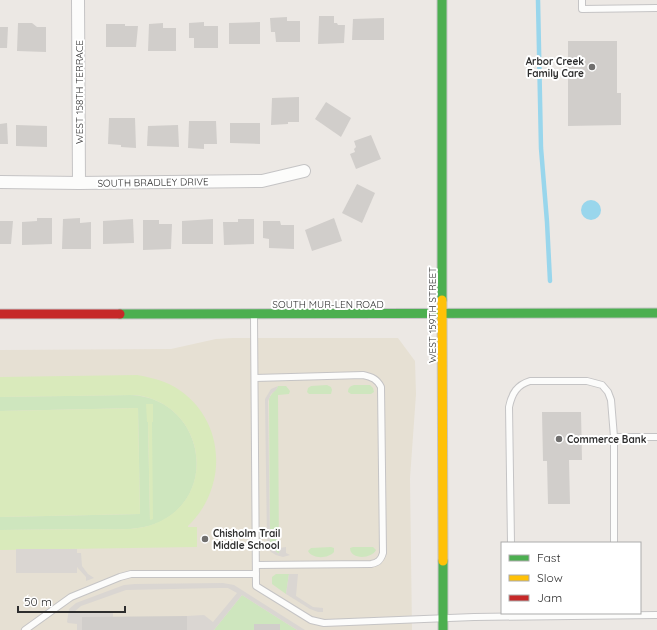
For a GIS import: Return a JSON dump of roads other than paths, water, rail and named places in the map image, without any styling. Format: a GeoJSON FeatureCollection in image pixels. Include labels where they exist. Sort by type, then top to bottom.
{"type":"FeatureCollection","features":[{"type":"Feature","properties":{"kind":"main road","name":"WEST 159TH STREET"},"geometry":{"type":"LineString","coordinates":[[442,0],[443,630]]}},
{"type":"Feature","properties":{"kind":"main road","name":"SOUTH MUR-LEN ROAD"},"geometry":{"type":"LineString","coordinates":[[0,314],[657,314]]}},
{"type":"Feature","properties":{"kind":"street","name":"WEST 158TH TERRACE"},"geometry":{"type":"LineString","coordinates":[[78,0],[79,183]]}},
{"type":"Feature","properties":{"kind":"street","name":"SOUTH BRADLEY DRIVE"},"geometry":{"type":"LineString","coordinates":[[0,182],[79,183],[262,181],[273,180],[304,171]]}},
{"type":"Feature","properties":{"kind":"lane"},"geometry":{"type":"LineString","coordinates":[[582,0],[582,9],[657,8]]}},
{"type":"Feature","properties":{"kind":"lane"},"geometry":{"type":"LineString","coordinates":[[254,315],[256,586],[311,620],[324,623],[474,617],[614,614],[657,615]]}},
{"type":"Feature","properties":{"kind":"lane"},"geometry":{"type":"LineString","coordinates":[[255,378],[364,375],[372,377],[378,381],[382,387],[383,537],[383,553],[381,559],[377,563],[256,565]]}},
{"type":"Feature","properties":{"kind":"lane"},"geometry":{"type":"LineString","coordinates":[[511,542],[509,407],[511,397],[522,383],[530,381],[587,381],[602,385],[608,392],[611,400],[614,437],[614,542]]}},
{"type":"Feature","properties":{"kind":"lane"},"geometry":{"type":"LineString","coordinates":[[614,437],[657,437]]}},
{"type":"Feature","properties":{"kind":"lane"},"geometry":{"type":"LineString","coordinates":[[25,630],[71,597],[120,577],[132,574],[256,574]]}},
{"type":"Feature","properties":{"kind":"lane"},"geometry":{"type":"LineString","coordinates":[[324,623],[324,630]]}},
{"type":"Feature","properties":{"kind":"water"},"geometry":{"type":"Polygon","coordinates":[[[591,200],[598,203],[601,210],[598,217],[591,220],[584,217],[581,210],[584,203],[591,200]]]}},
{"type":"Feature","properties":{"kind":"waterway"},"geometry":{"type":"LineString","coordinates":[[538,0],[541,148],[550,281]]}},
{"type":"Feature","properties":{"kind":"place","name":"Arbor Creek Family Care"},"geometry":{"type":"Point","coordinates":[592,67]}},
{"type":"Feature","properties":{"kind":"place","name":"Commerce Bank"},"geometry":{"type":"Point","coordinates":[559,439]}},
{"type":"Feature","properties":{"kind":"place","name":"Chisholm Trail Middle School"},"geometry":{"type":"Point","coordinates":[205,539]}}]}
